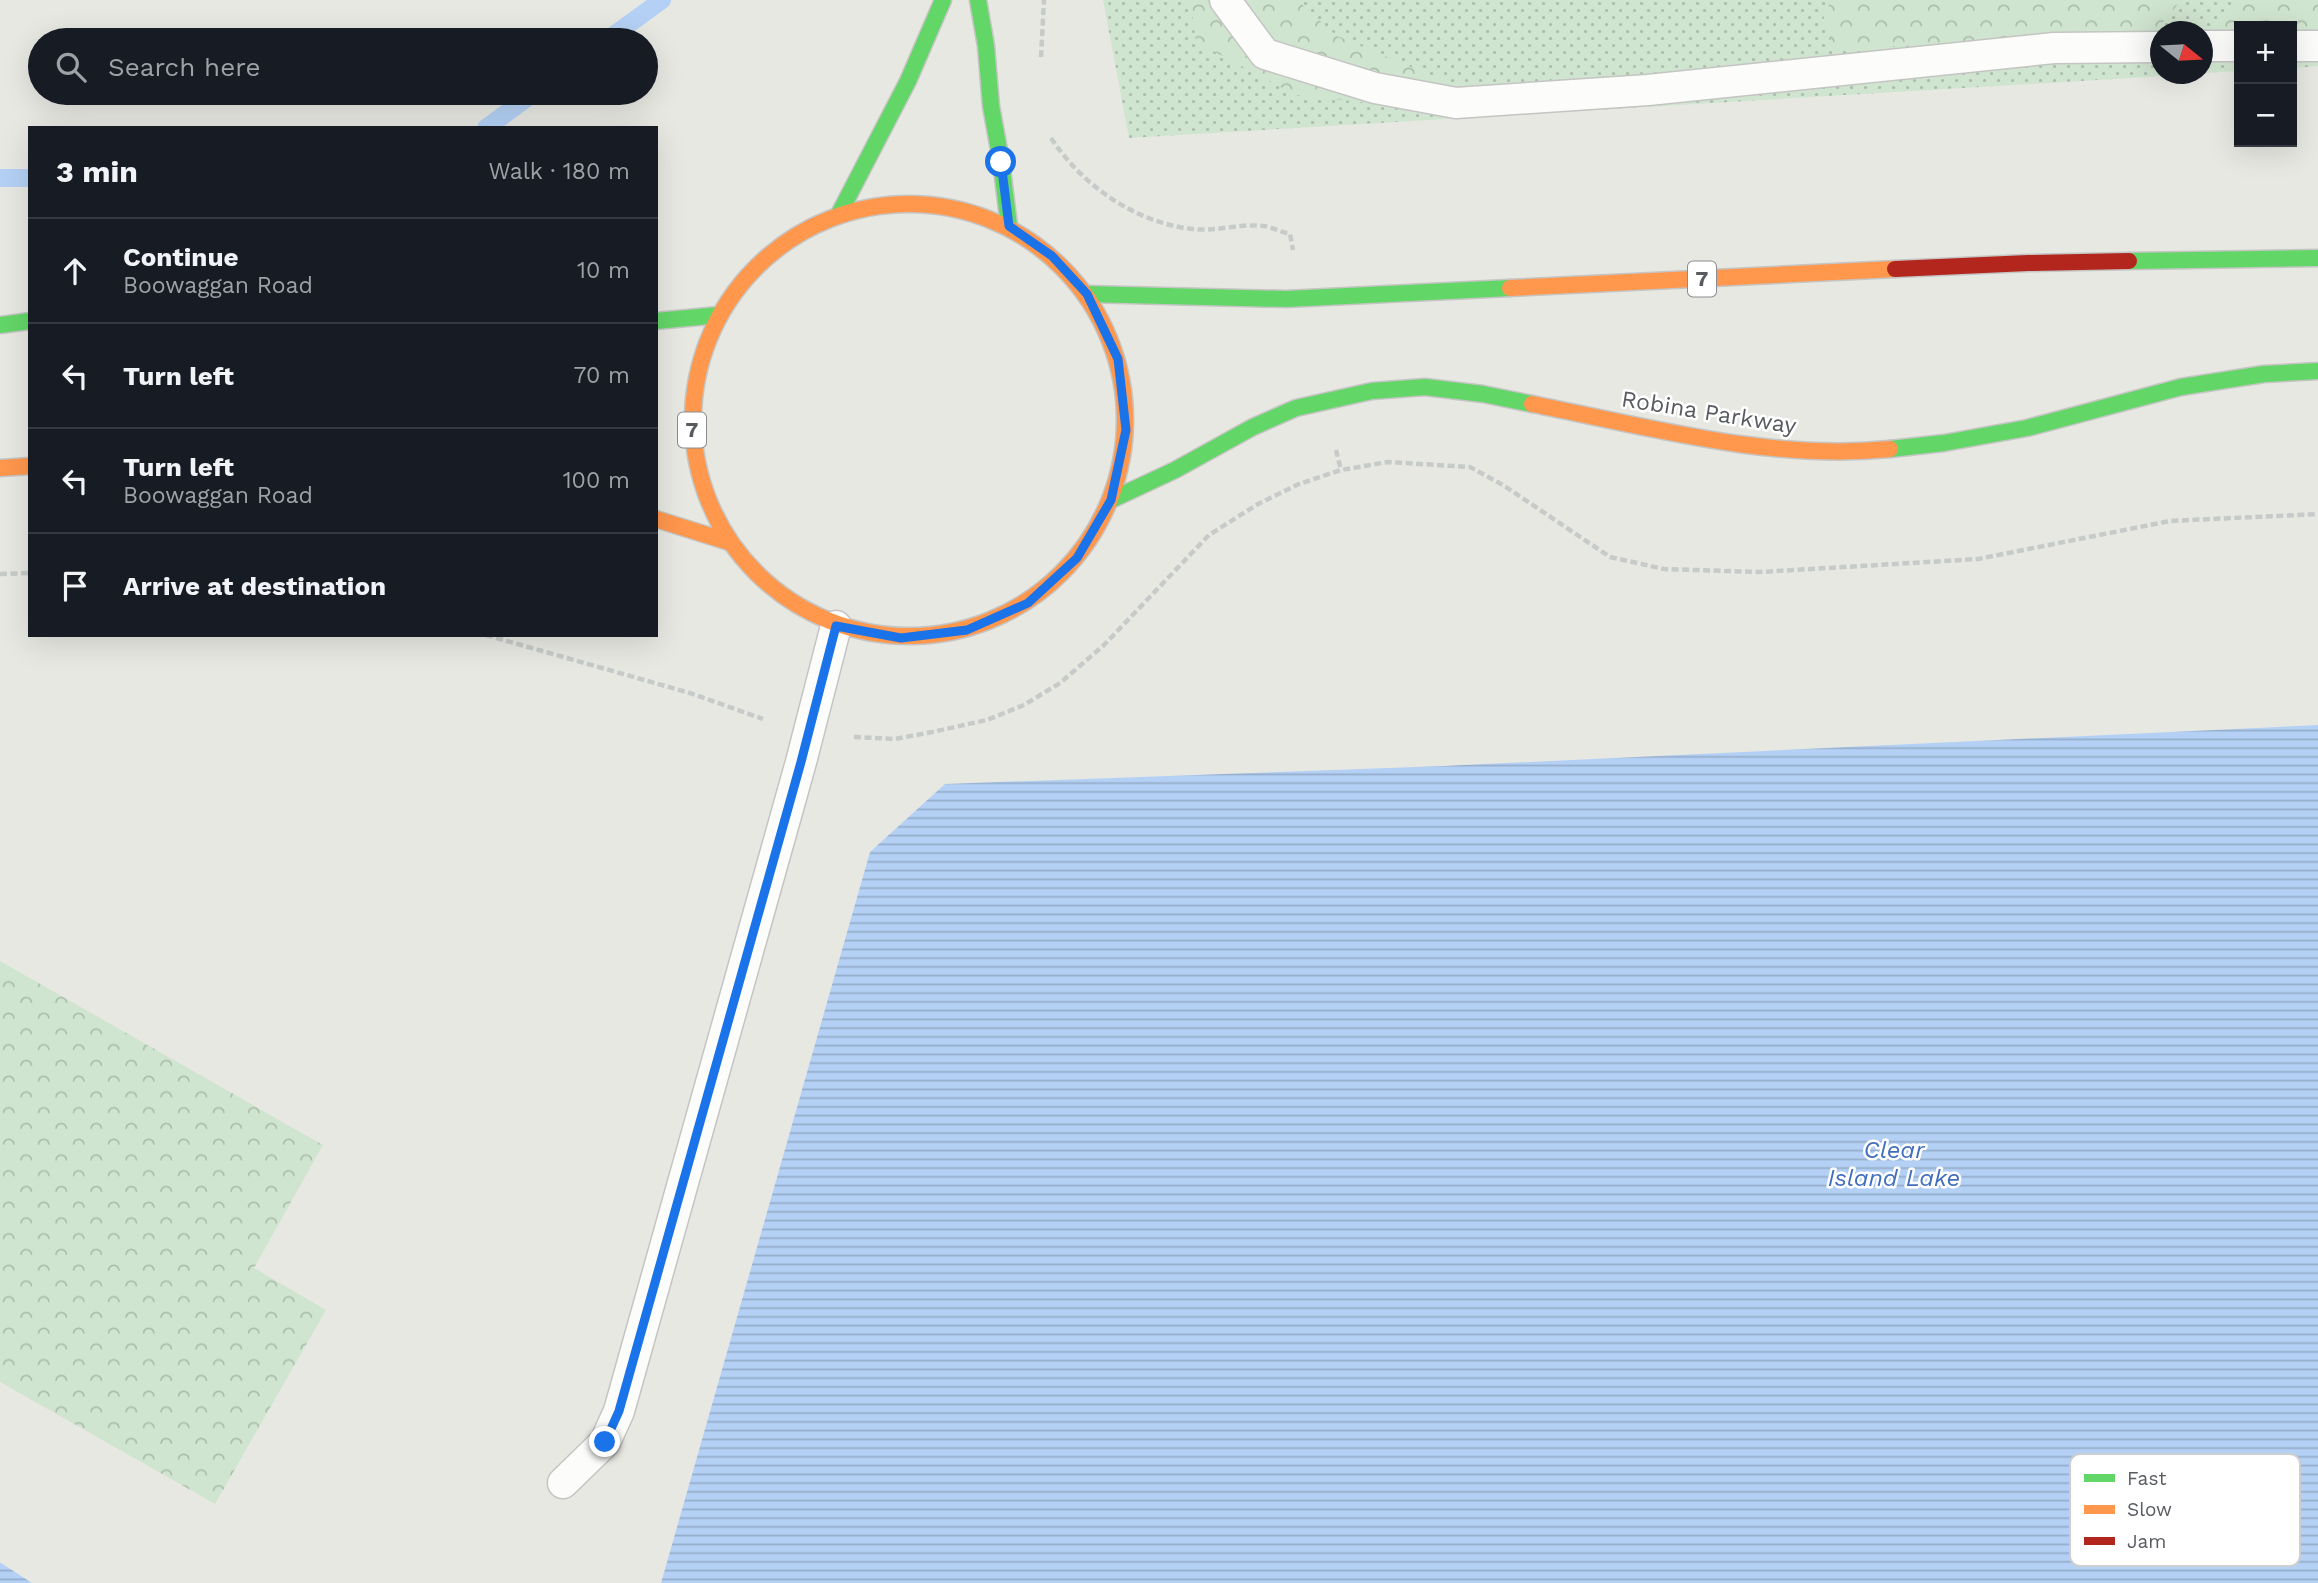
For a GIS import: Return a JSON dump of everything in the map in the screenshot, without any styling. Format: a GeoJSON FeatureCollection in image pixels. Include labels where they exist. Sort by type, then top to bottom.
{"type":"FeatureCollection","features":[{"type":"Feature","properties":{"kind":"main road"},"geometry":{"type":"LineString","coordinates":[[839,214],[908,81],[943,0]]}},
{"type":"Feature","properties":{"kind":"main road"},"geometry":{"type":"LineString","coordinates":[[978,0],[1009,226]]}},
{"type":"Feature","properties":{"kind":"main road","name":"7"},"geometry":{"type":"LineString","coordinates":[[896,202],[954,207],[1009,226],[1052,256],[1087,294],[1118,359],[1126,430],[1111,500],[1077,558],[1028,603],[967,630],[901,638],[836,626],[776,593],[729,542],[702,489],[692,430],[698,370],[719,315],[750,272],[791,237],[839,214],[896,202]]}},
{"type":"Feature","properties":{"kind":"main road","name":"7"},"geometry":{"type":"LineString","coordinates":[[1087,294],[1286,299],[2028,262],[2318,258]]}},
{"type":"Feature","properties":{"kind":"main road"},"geometry":{"type":"LineString","coordinates":[[658,321],[719,315]]}},
{"type":"Feature","properties":{"kind":"main road"},"geometry":{"type":"LineString","coordinates":[[0,325],[28,321]]}},
{"type":"Feature","properties":{"kind":"main road","name":"Robina Parkway"},"geometry":{"type":"LineString","coordinates":[[1111,500],[1296,408],[1373,391],[1425,387],[1460,391],[1780,450],[1858,452],[1944,443],[2027,428],[2193,385],[2264,374],[2318,371]]}},
{"type":"Feature","properties":{"kind":"main road"},"geometry":{"type":"LineString","coordinates":[[0,468],[28,466]]}},
{"type":"Feature","properties":{"kind":"main road","name":"7"},"geometry":{"type":"LineString","coordinates":[[658,520],[729,542]]}},
{"type":"Feature","properties":{"kind":"lane"},"geometry":{"type":"LineString","coordinates":[[1225,0],[1265,54],[1375,88],[1456,103],[1647,90],[2054,48],[2150,47]]}},
{"type":"Feature","properties":{"kind":"lane"},"geometry":{"type":"LineString","coordinates":[[2213,46],[2234,46]]}},
{"type":"Feature","properties":{"kind":"lane"},"geometry":{"type":"LineString","coordinates":[[2297,46],[2318,46]]}},
{"type":"Feature","properties":{"kind":"lane"},"geometry":{"type":"LineString","coordinates":[[563,1483],[605,1442],[619,1411],[801,762],[836,626]]}},
{"type":"Feature","properties":{"kind":"path"},"geometry":{"type":"LineString","coordinates":[[1041,61],[1044,0]]}},
{"type":"Feature","properties":{"kind":"path"},"geometry":{"type":"LineString","coordinates":[[1047,133],[1079,174],[1124,207],[1142,215],[1195,230],[1265,226],[1290,234]]}},
{"type":"Feature","properties":{"kind":"path"},"geometry":{"type":"LineString","coordinates":[[859,738],[895,738],[932,732],[987,720],[1024,705],[1060,683],[1104,645],[1209,535],[1299,484],[1341,470],[1388,462],[1470,467],[1503,485],[1610,556],[1664,569],[1760,572],[1978,559],[2170,521],[2318,514]]}},
{"type":"Feature","properties":{"kind":"path"},"geometry":{"type":"LineString","coordinates":[[0,574],[28,573]]}},
{"type":"Feature","properties":{"kind":"path"},"geometry":{"type":"LineString","coordinates":[[493,637],[690,694],[775,723]]}},
{"type":"Feature","properties":{"kind":"green space"},"geometry":{"type":"Polygon","coordinates":[[[1103,0],[2318,0],[2318,66],[2297,68],[2297,21],[2234,21],[2234,71],[2213,72],[2213,21],[2150,21],[2150,77],[1129,138],[1103,0]]]}},
{"type":"Feature","properties":{"kind":"green space"},"geometry":{"type":"Polygon","coordinates":[[[1190,0],[1297,0],[1337,36],[1442,80],[1426,109],[1296,95],[1196,42],[1190,0]]]}},
{"type":"Feature","properties":{"kind":"green space"},"geometry":{"type":"Polygon","coordinates":[[[1832,0],[2181,0],[2164,21],[2150,21],[2150,35],[1834,49],[1823,15],[1832,0]]]}},
{"type":"Feature","properties":{"kind":"green space"},"geometry":{"type":"Polygon","coordinates":[[[2244,0],[2318,0],[2318,36],[2297,35],[2297,21],[2234,21],[2234,36],[2213,37],[2213,29],[2244,0]]]}},
{"type":"Feature","properties":{"kind":"green space"},"geometry":{"type":"Polygon","coordinates":[[[0,961],[323,1145],[254,1268],[326,1310],[215,1504],[0,1382],[0,961]]]}},
{"type":"Feature","properties":{"kind":"water","name":"Clear Island Lake"},"geometry":{"type":"Polygon","coordinates":[[[2318,725],[2318,1583],[661,1583],[870,852],[945,784],[1443,766],[2318,725]]]}},
{"type":"Feature","properties":{"kind":"water"},"geometry":{"type":"Polygon","coordinates":[[[1,1563],[32,1583],[0,1583],[1,1563]]]}},
{"type":"Feature","properties":{"kind":"waterway"},"geometry":{"type":"LineString","coordinates":[[624,28],[662,0]]}},
{"type":"Feature","properties":{"kind":"waterway"},"geometry":{"type":"LineString","coordinates":[[489,126],[518,105]]}},
{"type":"Feature","properties":{"kind":"waterway"},"geometry":{"type":"LineString","coordinates":[[0,178],[28,178]]}},
{"type":"Feature","properties":{"kind":"traffic: fast"},"geometry":{"type":"LineString","coordinates":[[839,214],[908,81],[943,0]]}},
{"type":"Feature","properties":{"kind":"traffic: fast"},"geometry":{"type":"LineString","coordinates":[[978,0],[1009,226]]}},
{"type":"Feature","properties":{"kind":"traffic: fast"},"geometry":{"type":"LineString","coordinates":[[2129,261],[2318,258]]}},
{"type":"Feature","properties":{"kind":"traffic: fast"},"geometry":{"type":"LineString","coordinates":[[1087,294],[1286,299],[1510,288]]}},
{"type":"Feature","properties":{"kind":"traffic: fast"},"geometry":{"type":"LineString","coordinates":[[658,321],[719,315]]}},
{"type":"Feature","properties":{"kind":"traffic: fast"},"geometry":{"type":"LineString","coordinates":[[0,325],[28,321]]}},
{"type":"Feature","properties":{"kind":"traffic: fast"},"geometry":{"type":"LineString","coordinates":[[1890,449],[1944,443],[2027,428],[2181,387],[2264,374],[2318,371]]}},
{"type":"Feature","properties":{"kind":"traffic: fast"},"geometry":{"type":"LineString","coordinates":[[1111,500],[1175,470],[1253,427],[1296,408],[1372,391],[1425,387],[1483,394],[1532,404]]}},
{"type":"Feature","properties":{"kind":"traffic: slow"},"geometry":{"type":"LineString","coordinates":[[909,204],[951,208],[992,220],[1029,240],[1062,267],[1089,300],[1109,337],[1121,378],[1125,420],[1121,462],[1109,503],[1089,540],[1062,573],[1029,600],[992,620],[951,632],[909,636],[867,632],[826,620],[789,600],[756,573],[729,540],[709,503],[697,462],[693,420],[697,378],[709,337],[729,300],[756,267],[789,240],[826,220],[867,208],[909,204]]}},
{"type":"Feature","properties":{"kind":"traffic: slow"},"geometry":{"type":"LineString","coordinates":[[1510,288],[1895,269]]}},
{"type":"Feature","properties":{"kind":"traffic: slow"},"geometry":{"type":"LineString","coordinates":[[1532,404],[1665,432],[1755,446],[1800,450],[1890,449]]}},
{"type":"Feature","properties":{"kind":"traffic: slow"},"geometry":{"type":"LineString","coordinates":[[0,468],[28,466]]}},
{"type":"Feature","properties":{"kind":"traffic: slow"},"geometry":{"type":"LineString","coordinates":[[658,520],[729,542]]}},
{"type":"Feature","properties":{"kind":"traffic: jam"},"geometry":{"type":"LineString","coordinates":[[1895,269],[2129,261]]}},
{"type":"Feature","properties":{"kind":"route"},"geometry":{"type":"LineString","coordinates":[[605,1442],[619,1411],[801,762],[836,626],[901,638],[967,630],[1028,603],[1077,558],[1111,500],[1126,430],[1118,359],[1087,294],[1052,256],[1009,226],[1001,162]]}}]}
